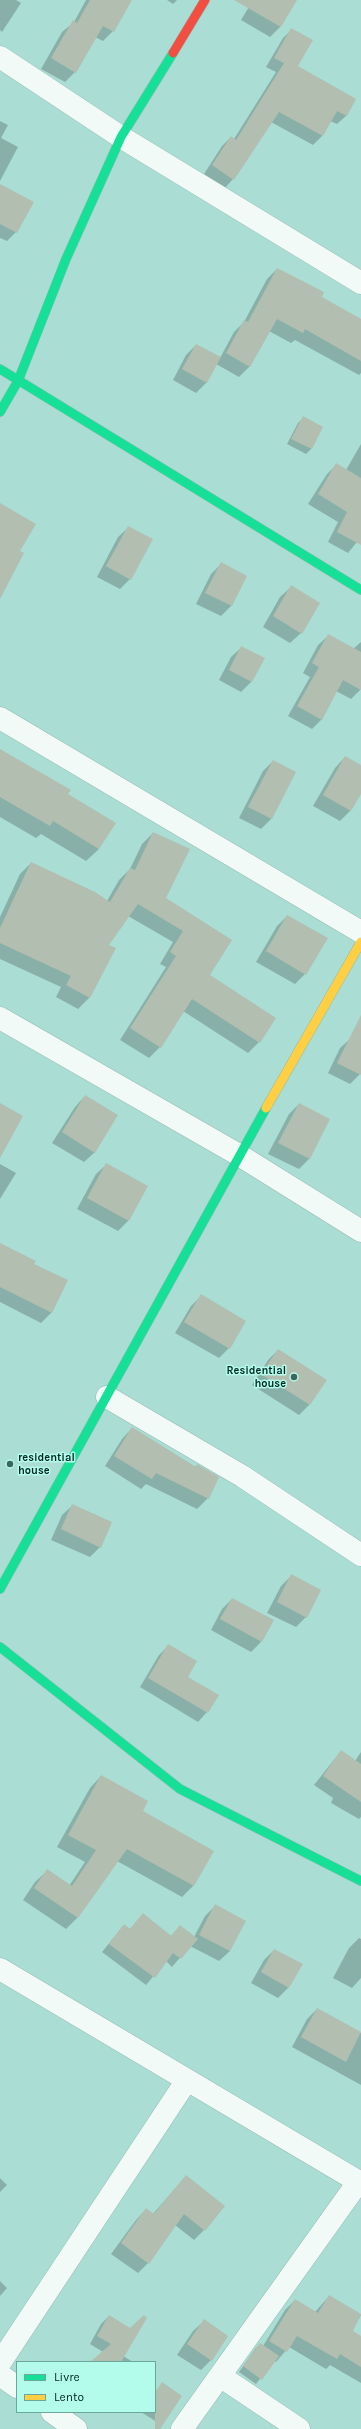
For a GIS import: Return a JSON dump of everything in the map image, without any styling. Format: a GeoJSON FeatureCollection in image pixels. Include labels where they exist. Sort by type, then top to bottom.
{"type":"FeatureCollection","features":[{"type":"Feature","properties":{"kind":"street"},"geometry":{"type":"LineString","coordinates":[[0,412],[18,381],[66,259],[121,137],[205,0]]}},
{"type":"Feature","properties":{"kind":"street"},"geometry":{"type":"LineString","coordinates":[[0,57],[121,137],[361,283]]}},
{"type":"Feature","properties":{"kind":"street"},"geometry":{"type":"LineString","coordinates":[[0,369],[361,590]]}},
{"type":"Feature","properties":{"kind":"street"},"geometry":{"type":"LineString","coordinates":[[0,718],[361,932]]}},
{"type":"Feature","properties":{"kind":"street"},"geometry":{"type":"LineString","coordinates":[[0,1589],[239,1155],[361,942]]}},
{"type":"Feature","properties":{"kind":"street"},"geometry":{"type":"LineString","coordinates":[[0,1018],[239,1155],[361,1231]]}},
{"type":"Feature","properties":{"kind":"street"},"geometry":{"type":"LineString","coordinates":[[107,1397],[242,1476],[361,1555]]}},
{"type":"Feature","properties":{"kind":"street"},"geometry":{"type":"LineString","coordinates":[[0,1647],[180,1789],[361,1881]]}},
{"type":"Feature","properties":{"kind":"street"},"geometry":{"type":"LineString","coordinates":[[0,1969],[360,2182],[182,2429]]}},
{"type":"Feature","properties":{"kind":"street"},"geometry":{"type":"LineString","coordinates":[[0,2364],[187,2080]]}},
{"type":"Feature","properties":{"kind":"street"},"geometry":{"type":"LineString","coordinates":[[0,2375],[16,2386]]}},
{"type":"Feature","properties":{"kind":"street"},"geometry":{"type":"LineString","coordinates":[[220,2376],[300,2429]]}},
{"type":"Feature","properties":{"kind":"street"},"geometry":{"type":"LineString","coordinates":[[53,2413],[76,2429]]}},
{"type":"Feature","properties":{"kind":"building"},"geometry":{"type":"Polygon","coordinates":[[[90,0],[132,0],[114,32],[103,26],[76,73],[51,58],[73,20],[77,23],[90,0]]]}},
{"type":"Feature","properties":{"kind":"building"},"geometry":{"type":"Polygon","coordinates":[[[234,0],[297,0],[281,27],[234,0]]]}},
{"type":"Feature","properties":{"kind":"building"},"geometry":{"type":"Polygon","coordinates":[[[291,28],[313,40],[298,66],[356,99],[347,116],[337,111],[323,136],[279,112],[234,180],[212,165],[231,136],[236,140],[284,63],[274,58],[291,28]]]}},
{"type":"Feature","properties":{"kind":"building"},"geometry":{"type":"Polygon","coordinates":[[[0,184],[34,202],[17,233],[0,224],[0,184]]]}},
{"type":"Feature","properties":{"kind":"building"},"geometry":{"type":"Polygon","coordinates":[[[277,268],[324,292],[322,297],[361,319],[361,361],[305,329],[303,333],[277,319],[250,367],[226,353],[244,320],[248,322],[277,268]]]}},
{"type":"Feature","properties":{"kind":"building"},"geometry":{"type":"Polygon","coordinates":[[[196,344],[221,357],[207,383],[182,369],[196,344]]]}},
{"type":"Feature","properties":{"kind":"building"},"geometry":{"type":"Polygon","coordinates":[[[303,416],[323,427],[312,449],[291,439],[303,416]]]}},
{"type":"Feature","properties":{"kind":"building"},"geometry":{"type":"Polygon","coordinates":[[[336,463],[361,478],[361,545],[337,532],[347,512],[318,494],[336,463]]]}},
{"type":"Feature","properties":{"kind":"building"},"geometry":{"type":"Polygon","coordinates":[[[0,503],[36,524],[20,551],[24,553],[0,599],[0,503]]]}},
{"type":"Feature","properties":{"kind":"building"},"geometry":{"type":"Polygon","coordinates":[[[128,526],[153,539],[131,580],[106,566],[128,526]]]}},
{"type":"Feature","properties":{"kind":"building"},"geometry":{"type":"Polygon","coordinates":[[[221,562],[247,576],[232,606],[205,593],[221,562]]]}},
{"type":"Feature","properties":{"kind":"building"},"geometry":{"type":"Polygon","coordinates":[[[291,585],[320,603],[302,634],[273,616],[291,585]]]}},
{"type":"Feature","properties":{"kind":"building"},"geometry":{"type":"Polygon","coordinates":[[[328,634],[361,652],[361,690],[343,680],[322,720],[297,706],[319,667],[312,663],[328,634]]]}},
{"type":"Feature","properties":{"kind":"building"},"geometry":{"type":"Polygon","coordinates":[[[241,646],[265,658],[252,682],[229,670],[241,646]]]}},
{"type":"Feature","properties":{"kind":"building"},"geometry":{"type":"Polygon","coordinates":[[[0,749],[71,790],[68,794],[116,823],[99,849],[53,821],[50,826],[0,797],[0,749]]]}},
{"type":"Feature","properties":{"kind":"building"},"geometry":{"type":"Polygon","coordinates":[[[345,756],[361,765],[361,794],[351,811],[323,795],[345,756]]]}},
{"type":"Feature","properties":{"kind":"building"},"geometry":{"type":"Polygon","coordinates":[[[273,760],[296,772],[272,819],[248,807],[273,760]]]}},
{"type":"Feature","properties":{"kind":"building"},"geometry":{"type":"Polygon","coordinates":[[[153,832],[190,849],[166,898],[232,940],[210,975],[276,1018],[260,1043],[192,999],[161,1048],[130,1028],[176,956],[170,952],[183,931],[138,904],[109,945],[116,948],[90,998],[66,985],[71,976],[0,943],[0,928],[31,862],[95,892],[110,902],[130,868],[135,870],[153,832]]]}},
{"type":"Feature","properties":{"kind":"building"},"geometry":{"type":"Polygon","coordinates":[[[287,915],[328,938],[306,975],[266,951],[287,915]]]}},
{"type":"Feature","properties":{"kind":"building"},"geometry":{"type":"Polygon","coordinates":[[[361,1015],[361,1075],[337,1063],[361,1015]]]}},
{"type":"Feature","properties":{"kind":"building"},"geometry":{"type":"Polygon","coordinates":[[[85,1095],[118,1115],[95,1153],[62,1132],[85,1095]]]}},
{"type":"Feature","properties":{"kind":"building"},"geometry":{"type":"Polygon","coordinates":[[[0,1103],[23,1116],[0,1158],[0,1103]]]}},
{"type":"Feature","properties":{"kind":"building"},"geometry":{"type":"Polygon","coordinates":[[[299,1103],[330,1119],[310,1159],[278,1143],[299,1103]]]}},
{"type":"Feature","properties":{"kind":"building"},"geometry":{"type":"Polygon","coordinates":[[[106,1163],[148,1186],[129,1221],[87,1198],[106,1163]]]}},
{"type":"Feature","properties":{"kind":"building"},"geometry":{"type":"Polygon","coordinates":[[[0,1243],[36,1261],[34,1264],[68,1280],[52,1313],[0,1287],[0,1243]]]}},
{"type":"Feature","properties":{"kind":"building"},"geometry":{"type":"Polygon","coordinates":[[[201,1294],[246,1321],[230,1349],[184,1322],[201,1294]]]}},
{"type":"Feature","properties":{"kind":"building","name":"Residential house"},"geometry":{"type":"Polygon","coordinates":[[[278,1349],[327,1380],[310,1405],[261,1374],[278,1349]]]}},
{"type":"Feature","properties":{"kind":"building"},"geometry":{"type":"Polygon","coordinates":[[[132,1427],[196,1467],[197,1464],[219,1477],[209,1499],[156,1473],[152,1479],[114,1456],[132,1427]]]}},
{"type":"Feature","properties":{"kind":"building"},"geometry":{"type":"Polygon","coordinates":[[[72,1504],[112,1522],[101,1548],[61,1529],[72,1504]]]}},
{"type":"Feature","properties":{"kind":"building"},"geometry":{"type":"Polygon","coordinates":[[[291,1574],[321,1590],[307,1618],[277,1602],[291,1574]]]}},
{"type":"Feature","properties":{"kind":"building"},"geometry":{"type":"Polygon","coordinates":[[[232,1598],[274,1620],[262,1642],[220,1619],[232,1598]]]}},
{"type":"Feature","properties":{"kind":"building"},"geometry":{"type":"Polygon","coordinates":[[[168,1644],[197,1661],[188,1677],[219,1695],[208,1713],[148,1678],[168,1644]]]}},
{"type":"Feature","properties":{"kind":"building"},"geometry":{"type":"Polygon","coordinates":[[[341,1750],[361,1764],[361,1802],[323,1776],[341,1750]]]}},
{"type":"Feature","properties":{"kind":"building"},"geometry":{"type":"Polygon","coordinates":[[[101,1775],[148,1801],[143,1811],[214,1851],[194,1886],[127,1849],[78,1918],[34,1888],[47,1869],[72,1886],[96,1850],[68,1835],[101,1775]]]}},
{"type":"Feature","properties":{"kind":"building"},"geometry":{"type":"Polygon","coordinates":[[[215,1904],[246,1921],[230,1951],[199,1935],[215,1904]]]}},
{"type":"Feature","properties":{"kind":"building"},"geometry":{"type":"Polygon","coordinates":[[[143,1913],[171,1936],[180,1925],[198,1939],[181,1959],[173,1953],[155,1978],[109,1944],[124,1924],[130,1929],[143,1913]]]}},
{"type":"Feature","properties":{"kind":"building"},"geometry":{"type":"Polygon","coordinates":[[[274,1949],[303,1964],[289,1988],[261,1972],[274,1949]]]}},
{"type":"Feature","properties":{"kind":"building"},"geometry":{"type":"Polygon","coordinates":[[[317,2008],[361,2032],[346,2062],[301,2037],[317,2008]]]}},
{"type":"Feature","properties":{"kind":"building"},"geometry":{"type":"Polygon","coordinates":[[[186,2175],[225,2206],[205,2231],[184,2214],[149,2264],[121,2243],[146,2208],[154,2214],[186,2175]]]}},
{"type":"Feature","properties":{"kind":"building"},"geometry":{"type":"Polygon","coordinates":[[[329,2295],[361,2314],[353,2331],[361,2336],[361,2367],[340,2354],[337,2359],[297,2336],[287,2352],[269,2341],[295,2299],[318,2313],[329,2295]]]}},
{"type":"Feature","properties":{"kind":"building"},"geometry":{"type":"Polygon","coordinates":[[[109,2315],[130,2328],[144,2315],[147,2318],[122,2361],[91,2361],[111,2344],[97,2336],[109,2315]]]}},
{"type":"Feature","properties":{"kind":"building"},"geometry":{"type":"Polygon","coordinates":[[[204,2319],[228,2336],[212,2361],[187,2344],[204,2319]]]}},
{"type":"Feature","properties":{"kind":"building"},"geometry":{"type":"Polygon","coordinates":[[[260,2343],[279,2356],[262,2380],[243,2366],[260,2343]]]}},
{"type":"Feature","properties":{"kind":"building"},"geometry":{"type":"Polygon","coordinates":[[[162,2382],[182,2396],[160,2429],[155,2429],[156,2391],[162,2382]]]}},
{"type":"Feature","properties":{"kind":"traffic: fast"},"geometry":{"type":"LineString","coordinates":[[0,412],[18,381],[66,259],[121,137],[173,53]]}},
{"type":"Feature","properties":{"kind":"traffic: fast"},"geometry":{"type":"LineString","coordinates":[[0,369],[361,590]]}},
{"type":"Feature","properties":{"kind":"traffic: fast"},"geometry":{"type":"LineString","coordinates":[[0,1589],[266,1108]]}},
{"type":"Feature","properties":{"kind":"traffic: fast"},"geometry":{"type":"LineString","coordinates":[[0,1647],[180,1789],[361,1881]]}},
{"type":"Feature","properties":{"kind":"traffic: slow"},"geometry":{"type":"LineString","coordinates":[[266,1108],[361,942]]}},
{"type":"Feature","properties":{"kind":"traffic: jam"},"geometry":{"type":"LineString","coordinates":[[173,53],[205,0]]}},
{"type":"Feature","properties":{"kind":"place","name":"Residential house"},"geometry":{"type":"Point","coordinates":[294,1377]}},
{"type":"Feature","properties":{"kind":"place","name":"residential house"},"geometry":{"type":"Point","coordinates":[10,1464]}}]}
